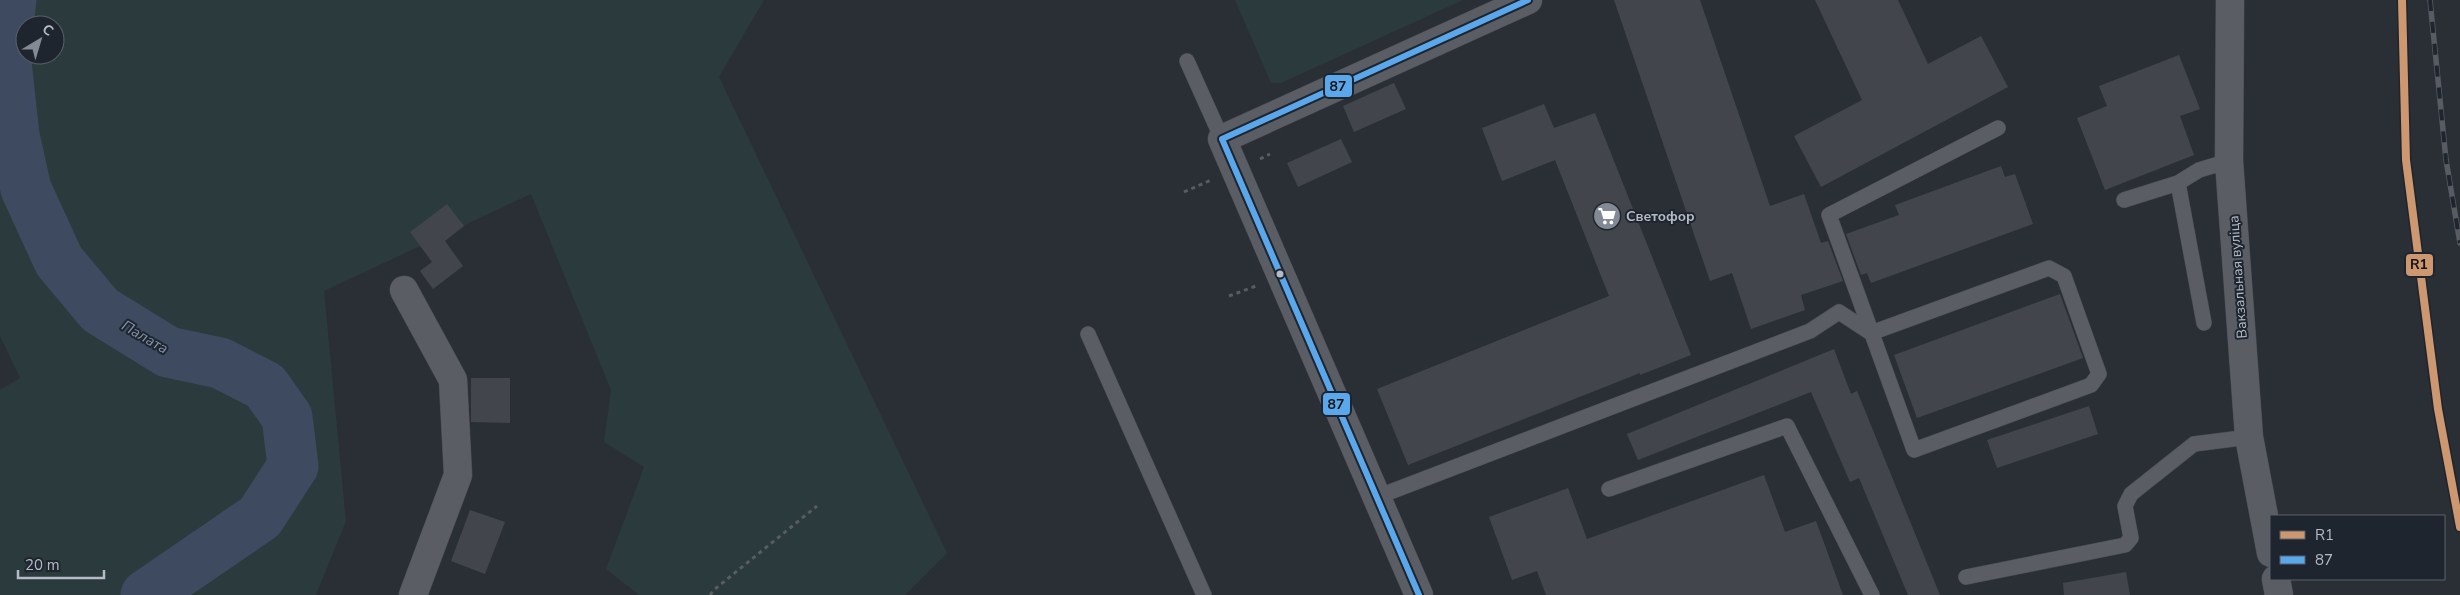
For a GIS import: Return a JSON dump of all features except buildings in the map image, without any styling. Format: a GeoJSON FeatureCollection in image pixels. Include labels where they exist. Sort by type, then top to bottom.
{"type":"FeatureCollection","features":[{"type":"Feature","properties":{"kind":"street"},"geometry":{"type":"LineString","coordinates":[[1419,595],[1222,139],[1501,6],[1528,0]]}},
{"type":"Feature","properties":{"kind":"street","name":"Вакзальная вуліца"},"geometry":{"type":"LineString","coordinates":[[2230,0],[2229,161],[2250,437],[2270,547]]}},
{"type":"Feature","properties":{"kind":"street"},"geometry":{"type":"LineString","coordinates":[[404,290],[453,380],[458,475],[412,595]]}},
{"type":"Feature","properties":{"kind":"street"},"geometry":{"type":"LineString","coordinates":[[2276,580],[2279,595]]}},
{"type":"Feature","properties":{"kind":"lane"},"geometry":{"type":"LineString","coordinates":[[1187,61],[1222,139]]}},
{"type":"Feature","properties":{"kind":"lane"},"geometry":{"type":"LineString","coordinates":[[1870,333],[2049,268],[2064,276],[2099,374],[2091,385],[1914,450],[1870,333],[1829,215],[1998,128]]}},
{"type":"Feature","properties":{"kind":"lane"},"geometry":{"type":"LineString","coordinates":[[2124,200],[2178,183],[2199,170],[2229,161]]}},
{"type":"Feature","properties":{"kind":"lane"},"geometry":{"type":"LineString","coordinates":[[2178,183],[2204,323]]}},
{"type":"Feature","properties":{"kind":"lane"},"geometry":{"type":"LineString","coordinates":[[1377,497],[1810,331],[1839,312],[1870,333]]}},
{"type":"Feature","properties":{"kind":"lane"},"geometry":{"type":"LineString","coordinates":[[1088,334],[1204,595]]}},
{"type":"Feature","properties":{"kind":"lane"},"geometry":{"type":"LineString","coordinates":[[1609,490],[1787,426],[1872,595]]}},
{"type":"Feature","properties":{"kind":"lane"},"geometry":{"type":"LineString","coordinates":[[1966,577],[2125,545],[2131,538],[2125,506],[2131,494],[2194,444],[2250,437]]}},
{"type":"Feature","properties":{"kind":"path"},"geometry":{"type":"LineString","coordinates":[[710,595],[817,506]]}},
{"type":"Feature","properties":{"kind":"shaded area"},"geometry":{"type":"Polygon","coordinates":[[[0,0],[764,0],[719,77],[947,553],[905,595],[639,595],[606,569],[644,467],[604,442],[611,390],[531,194],[324,291],[346,521],[316,595],[0,595],[0,390],[20,378],[0,336],[0,0]]]}},
{"type":"Feature","properties":{"kind":"shaded area"},"geometry":{"type":"Polygon","coordinates":[[[1235,0],[1463,0],[1281,83],[1271,83],[1235,0]]]}},
{"type":"Feature","properties":{"kind":"waterway","name":"Палата"},"geometry":{"type":"LineString","coordinates":[[11,0],[5,53],[14,135],[26,189],[59,261],[100,310],[168,352],[220,363],[265,386],[287,417],[293,466],[260,517],[146,595]]}},
{"type":"Feature","properties":{"kind":"railway"},"geometry":{"type":"LineString","coordinates":[[2430,0],[2446,160],[2460,243]]}},
{"type":"Feature","properties":{"kind":"transit line","name":"87"},"geometry":{"type":"LineString","coordinates":[[1419,595],[1222,139],[1528,0]]}},
{"type":"Feature","properties":{"kind":"transit line","name":"R1"},"geometry":{"type":"LineString","coordinates":[[2402,0],[2406,160],[2438,409],[2460,527]]}},
{"type":"Feature","properties":{"kind":"place","name":"Светофор"},"geometry":{"type":"Point","coordinates":[1607,216]}}]}
